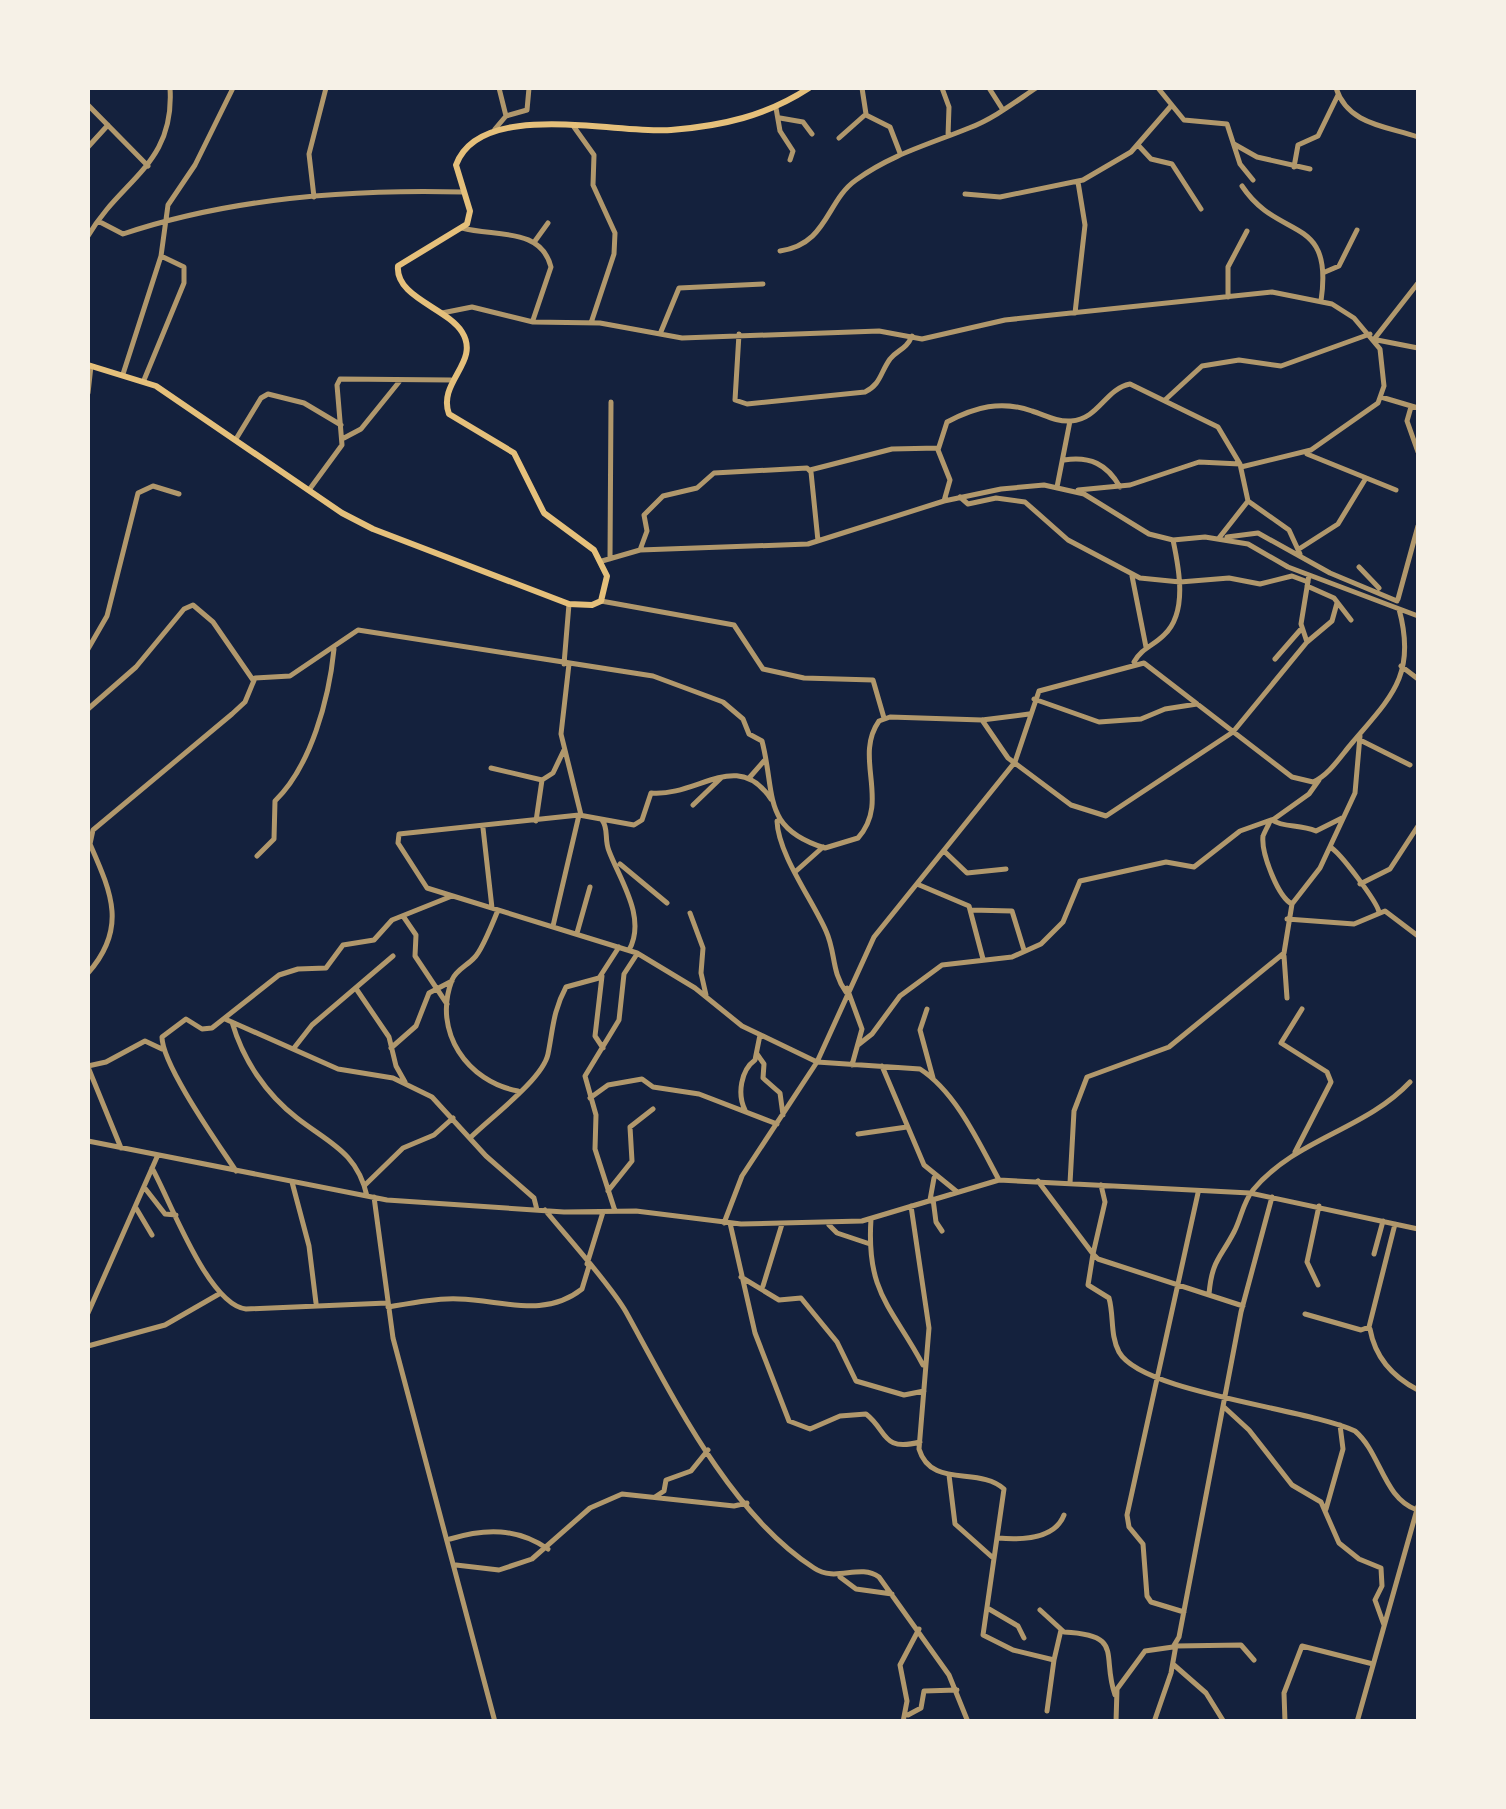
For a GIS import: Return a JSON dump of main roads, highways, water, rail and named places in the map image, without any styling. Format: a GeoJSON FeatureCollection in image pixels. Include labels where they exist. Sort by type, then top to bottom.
{"type":"FeatureCollection","features":[{"type":"Feature","properties":{"kind":"main road"},"geometry":{"type":"LineString","coordinates":[[90,366],[144,380],[373,529],[570,604],[592,605],[601,600],[606,560],[544,514],[514,453],[449,414],[451,380],[467,355],[466,342],[442,313],[407,288],[400,280],[398,266],[462,228],[470,211],[456,172],[458,158],[467,145],[495,129],[528,124],[670,130],[728,122],[776,108],[809,88]]}}]}
